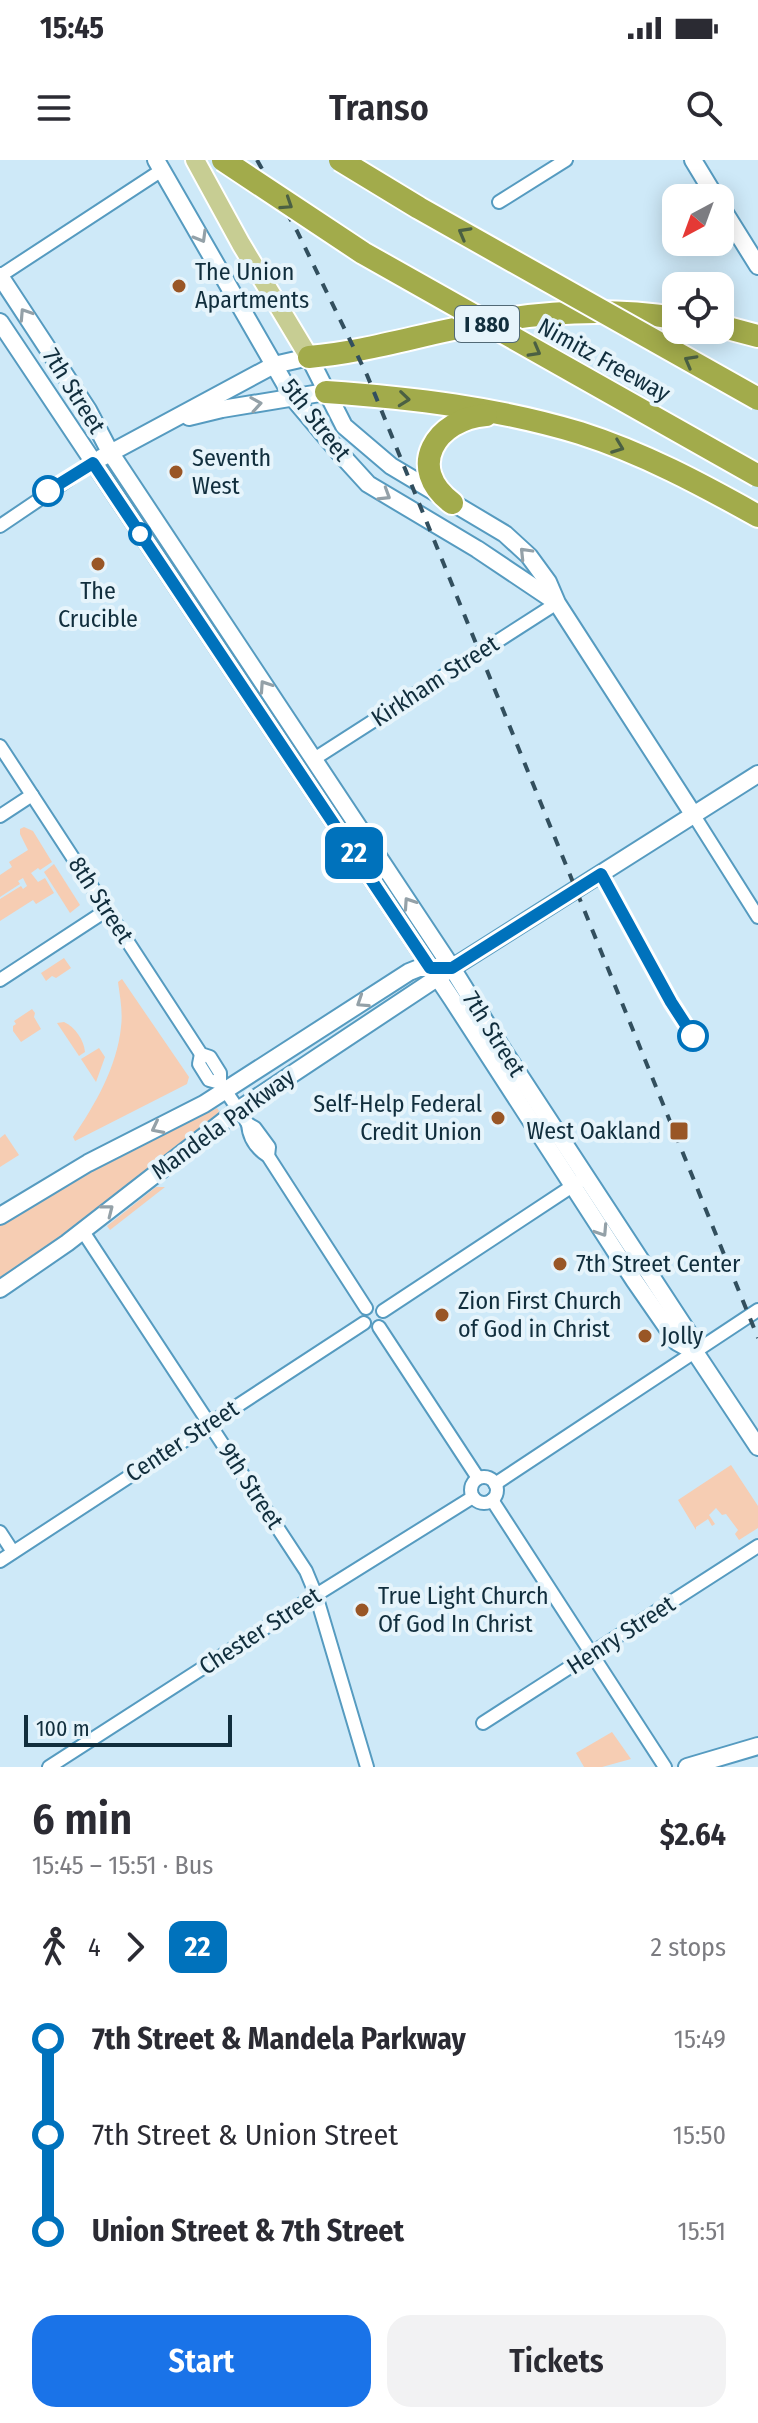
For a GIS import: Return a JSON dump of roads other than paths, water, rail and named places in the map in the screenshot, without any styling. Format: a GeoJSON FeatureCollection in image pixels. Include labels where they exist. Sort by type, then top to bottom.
{"type":"FeatureCollection","features":[{"type":"Feature","properties":{"kind":"highway","name":"Nimitz Freeway"},"geometry":{"type":"LineString","coordinates":[[223,160],[363,253],[758,476]]}},
{"type":"Feature","properties":{"kind":"highway","name":"Nimitz Freeway"},"geometry":{"type":"LineString","coordinates":[[340,160],[406,201],[758,399]]}},
{"type":"Feature","properties":{"kind":"highway"},"geometry":{"type":"LineString","coordinates":[[309,357],[347,353],[480,323],[543,314],[638,313],[662,316]]}},
{"type":"Feature","properties":{"kind":"highway"},"geometry":{"type":"LineString","coordinates":[[734,330],[758,336]]}},
{"type":"Feature","properties":{"kind":"highway"},"geometry":{"type":"LineString","coordinates":[[326,392],[458,405],[534,420],[637,454],[758,516]]}},
{"type":"Feature","properties":{"kind":"highway"},"geometry":{"type":"LineString","coordinates":[[452,503],[436,489],[429,471],[431,452],[445,430],[459,420],[478,416],[534,420]]}},
{"type":"Feature","properties":{"kind":"main road","name":"5th Street"},"geometry":{"type":"LineString","coordinates":[[195,160],[309,357],[344,426],[391,466],[505,534],[529,556],[693,814]]}},
{"type":"Feature","properties":{"kind":"main road"},"geometry":{"type":"LineString","coordinates":[[693,160],[708,184]]}},
{"type":"Feature","properties":{"kind":"main road","name":"5th Street"},"geometry":{"type":"LineString","coordinates":[[159,165],[293,398],[368,484],[477,549],[557,603]]}},
{"type":"Feature","properties":{"kind":"main road"},"geometry":{"type":"LineString","coordinates":[[734,227],[758,266]]}},
{"type":"Feature","properties":{"kind":"main road","name":"7th Street"},"geometry":{"type":"LineString","coordinates":[[0,276],[88,410],[110,452],[452,968],[677,1342],[695,1352],[758,1447]]}},
{"type":"Feature","properties":{"kind":"main road","name":"7th Street"},"geometry":{"type":"LineString","coordinates":[[0,322],[434,973],[579,1181]]}},
{"type":"Feature","properties":{"kind":"main road"},"geometry":{"type":"LineString","coordinates":[[93,463],[274,365],[309,357]]}},
{"type":"Feature","properties":{"kind":"main road"},"geometry":{"type":"LineString","coordinates":[[164,423],[222,409],[326,392]]}},
{"type":"Feature","properties":{"kind":"main road","name":"Mandela Parkway"},"geometry":{"type":"LineString","coordinates":[[0,1216],[88,1163],[204,1104],[222,1086],[409,972],[434,973],[452,968],[758,774]]}},
{"type":"Feature","properties":{"kind":"main road","name":"Mandela Parkway"},"geometry":{"type":"LineString","coordinates":[[0,1289],[238,1110],[434,973]]}},
{"type":"Feature","properties":{"kind":"main road"},"geometry":{"type":"LineString","coordinates":[[687,1767],[758,1746]]}},
{"type":"Feature","properties":{"kind":"street"},"geometry":{"type":"LineString","coordinates":[[499,202],[566,160]]}},
{"type":"Feature","properties":{"kind":"street"},"geometry":{"type":"LineString","coordinates":[[0,276],[159,165]]}},
{"type":"Feature","properties":{"kind":"street"},"geometry":{"type":"LineString","coordinates":[[0,526],[93,463]]}},
{"type":"Feature","properties":{"kind":"street","name":"Kirkham Street"},"geometry":{"type":"LineString","coordinates":[[314,759],[557,603]]}},
{"type":"Feature","properties":{"kind":"street","name":"8th Street"},"geometry":{"type":"LineString","coordinates":[[0,746],[201,1054],[199,1064],[209,1080],[222,1086],[248,1124],[255,1128],[269,1147],[268,1156],[366,1308]]}},
{"type":"Feature","properties":{"kind":"street"},"geometry":{"type":"LineString","coordinates":[[0,816],[32,795]]}},
{"type":"Feature","properties":{"kind":"street","name":"5th Street"},"geometry":{"type":"LineString","coordinates":[[693,814],[758,917]]}},
{"type":"Feature","properties":{"kind":"street"},"geometry":{"type":"LineString","coordinates":[[0,980],[107,910]]}},
{"type":"Feature","properties":{"kind":"street"},"geometry":{"type":"LineString","coordinates":[[383,1311],[579,1181]]}},
{"type":"Feature","properties":{"kind":"street","name":"9th Street"},"geometry":{"type":"LineString","coordinates":[[82,1230],[306,1571],[316,1595],[367,1767]]}},
{"type":"Feature","properties":{"kind":"street"},"geometry":{"type":"LineString","coordinates":[[377,1306],[383,1311],[385,1318],[379,1327],[372,1328],[364,1323],[362,1313],[366,1308],[377,1306]]}},
{"type":"Feature","properties":{"kind":"street"},"geometry":{"type":"LineString","coordinates":[[495,1484],[758,1310]]}},
{"type":"Feature","properties":{"kind":"street","name":"Center Street"},"geometry":{"type":"LineString","coordinates":[[0,1561],[364,1323]]}},
{"type":"Feature","properties":{"kind":"street"},"geometry":{"type":"LineString","coordinates":[[379,1327],[478,1478]]}},
{"type":"Feature","properties":{"kind":"street"},"geometry":{"type":"LineString","coordinates":[[485,1477],[495,1484],[496,1494],[492,1500],[480,1502],[473,1497],[471,1489],[478,1478],[485,1477]]}},
{"type":"Feature","properties":{"kind":"street","name":"Chester Street"},"geometry":{"type":"LineString","coordinates":[[49,1767],[473,1497]]}},
{"type":"Feature","properties":{"kind":"street"},"geometry":{"type":"LineString","coordinates":[[492,1500],[665,1767]]}},
{"type":"Feature","properties":{"kind":"street"},"geometry":{"type":"LineString","coordinates":[[0,1532],[13,1552]]}},
{"type":"Feature","properties":{"kind":"street","name":"Henry Street"},"geometry":{"type":"LineString","coordinates":[[483,1723],[758,1546]]}},
{"type":"Feature","properties":{"kind":"railway"},"geometry":{"type":"LineString","coordinates":[[257,160],[297,231],[367,375],[758,1338]]}},
{"type":"Feature","properties":{"kind":"place","name":"The Union Apartments"},"geometry":{"type":"Point","coordinates":[179,286]}},
{"type":"Feature","properties":{"kind":"place","name":"Seventh West"},"geometry":{"type":"Point","coordinates":[176,472]}},
{"type":"Feature","properties":{"kind":"place","name":"The Crucible"},"geometry":{"type":"Point","coordinates":[98,564]}},
{"type":"Feature","properties":{"kind":"place","name":"Self-Help Federal Credit Union"},"geometry":{"type":"Point","coordinates":[498,1118]}},
{"type":"Feature","properties":{"kind":"place","name":"West Oakland"},"geometry":{"type":"Point","coordinates":[679,1131]}},
{"type":"Feature","properties":{"kind":"place","name":"7th Street Center"},"geometry":{"type":"Point","coordinates":[560,1264]}},
{"type":"Feature","properties":{"kind":"place","name":"Zion First Church of God in Christ"},"geometry":{"type":"Point","coordinates":[442,1315]}},
{"type":"Feature","properties":{"kind":"place","name":"Jolly"},"geometry":{"type":"Point","coordinates":[645,1336]}},
{"type":"Feature","properties":{"kind":"place","name":"True Light Church Of God In Christ"},"geometry":{"type":"Point","coordinates":[362,1610]}}]}
